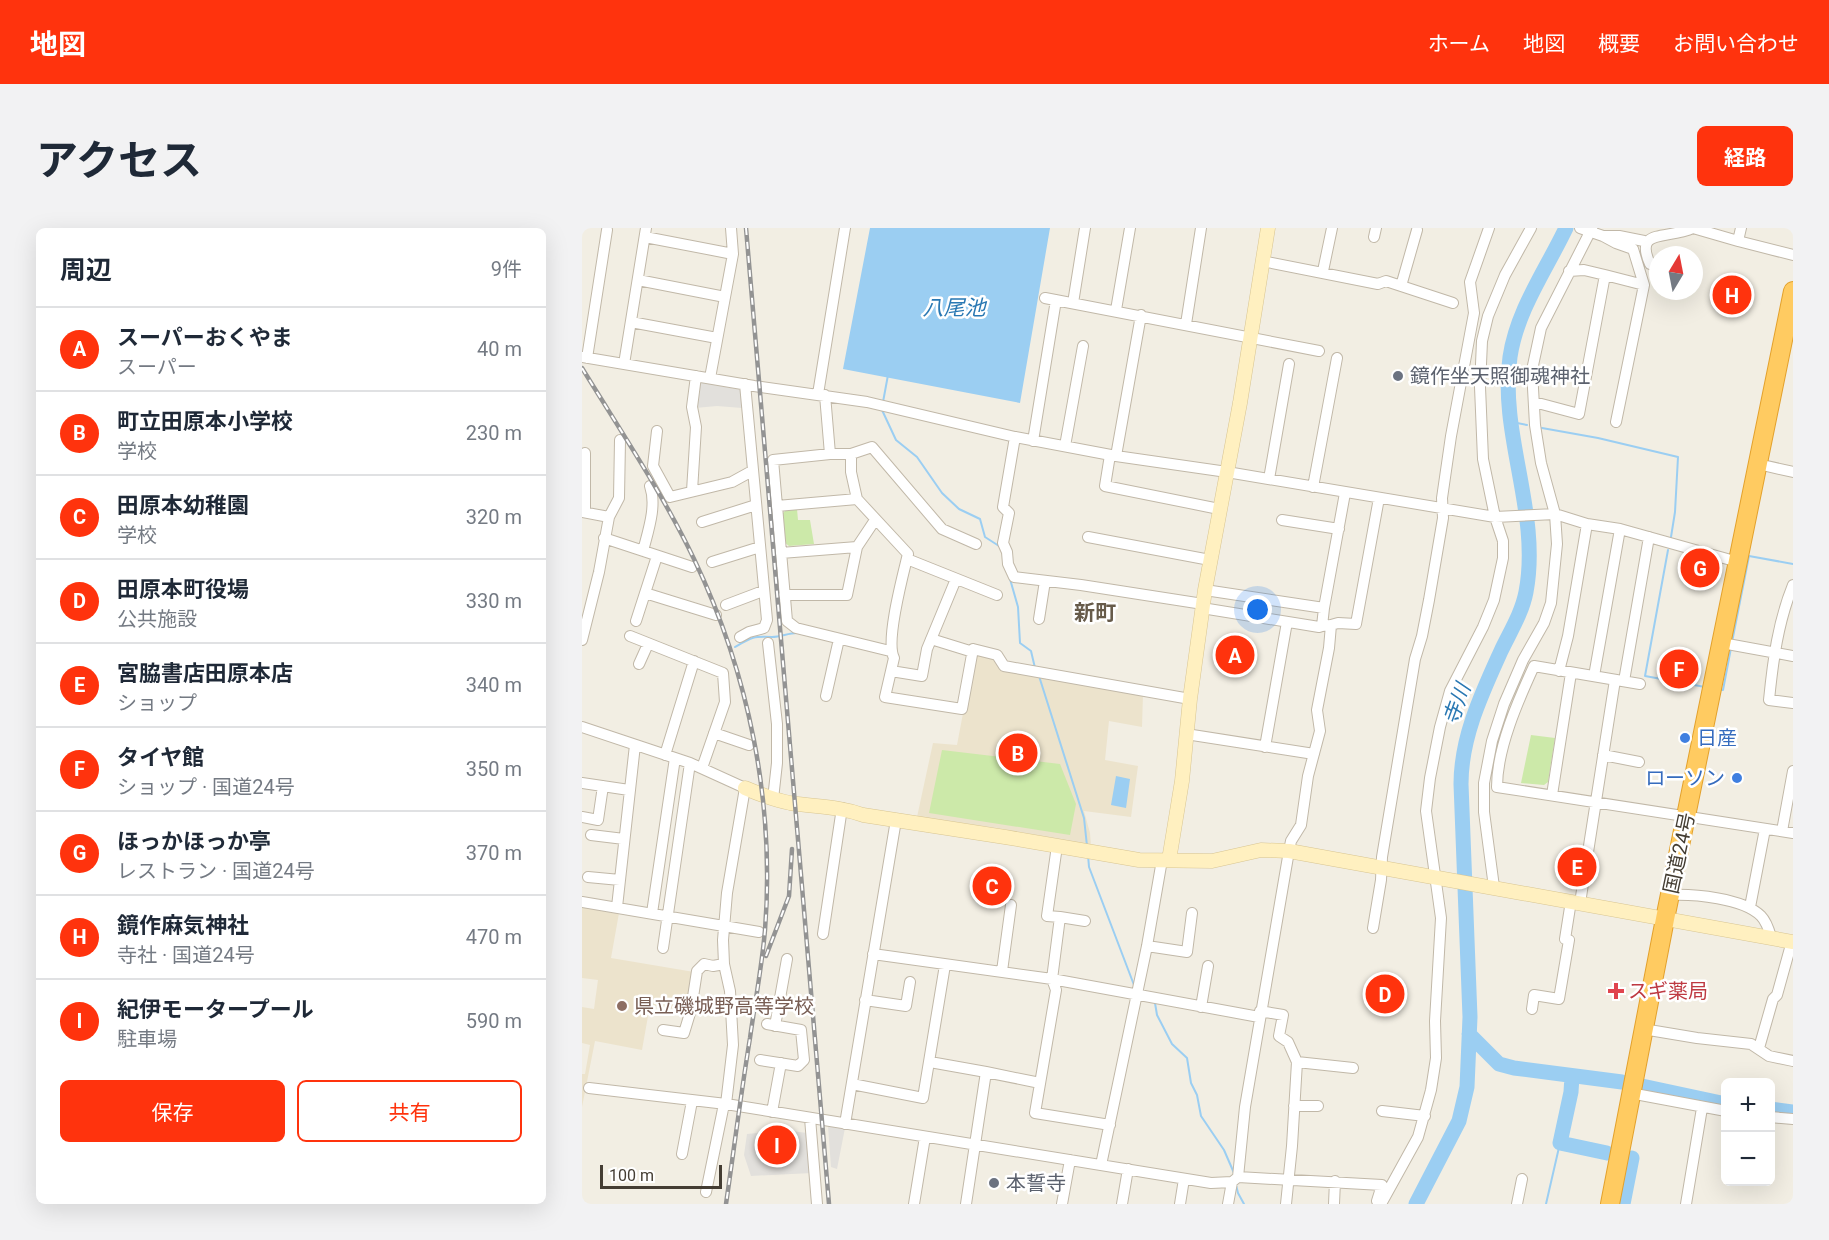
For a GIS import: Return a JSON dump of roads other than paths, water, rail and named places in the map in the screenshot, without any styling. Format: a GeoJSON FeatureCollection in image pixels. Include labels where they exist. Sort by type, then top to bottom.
{"type":"FeatureCollection","features":[{"type":"Feature","properties":{"kind":"highway","name":"国道24号"},"geometry":{"type":"LineString","coordinates":[[1610,1204],[1630,1093],[1793,291]]}},
{"type":"Feature","properties":{"kind":"street"},"geometry":{"type":"LineString","coordinates":[[710,378],[734,254],[732,228]]}},
{"type":"Feature","properties":{"kind":"street"},"geometry":{"type":"LineString","coordinates":[[830,454],[822,395],[845,228]]}},
{"type":"Feature","properties":{"kind":"street"},"geometry":{"type":"LineString","coordinates":[[1073,303],[1085,228]]}},
{"type":"Feature","properties":{"kind":"street"},"geometry":{"type":"LineString","coordinates":[[1116,310],[1130,228]]}},
{"type":"Feature","properties":{"kind":"street"},"geometry":{"type":"LineString","coordinates":[[1185,324],[1201,228]]}},
{"type":"Feature","properties":{"kind":"street"},"geometry":{"type":"LineString","coordinates":[[1101,1165],[1182,781],[1203,601],[1268,228]]}},
{"type":"Feature","properties":{"kind":"street"},"geometry":{"type":"LineString","coordinates":[[1323,271],[1332,228]]}},
{"type":"Feature","properties":{"kind":"street"},"geometry":{"type":"LineString","coordinates":[[1373,928],[1415,659],[1430,600],[1451,436],[1474,313],[1470,282],[1489,228]]}},
{"type":"Feature","properties":{"kind":"street"},"geometry":{"type":"LineString","coordinates":[[1381,1204],[1418,1137],[1425,1116],[1436,1058],[1435,1022],[1441,918],[1426,811],[1440,727],[1450,691],[1483,627],[1494,600],[1503,558],[1503,541],[1484,459],[1480,387],[1482,341],[1488,316],[1505,275],[1531,228]]}},
{"type":"Feature","properties":{"kind":"street"},"geometry":{"type":"LineString","coordinates":[[1604,236],[1644,234],[1653,229],[1687,230],[1693,228],[1793,255]]}},
{"type":"Feature","properties":{"kind":"street"},"geometry":{"type":"LineString","coordinates":[[1738,241],[1741,228]]}},
{"type":"Feature","properties":{"kind":"street"},"geometry":{"type":"LineString","coordinates":[[607,230],[584,357],[867,402],[1033,441],[1313,488],[1498,517],[1553,514],[1587,524],[1649,537],[1738,562]]}},
{"type":"Feature","properties":{"kind":"street"},"geometry":{"type":"LineString","coordinates":[[1401,286],[1418,230]]}},
{"type":"Feature","properties":{"kind":"street"},"geometry":{"type":"LineString","coordinates":[[1493,887],[1484,812],[1484,783],[1492,741],[1504,704],[1523,660],[1544,623],[1551,603],[1557,543],[1535,425],[1532,370],[1541,328],[1587,230],[1633,249],[1644,285],[1616,422]]}},
{"type":"Feature","properties":{"kind":"street"},"geometry":{"type":"LineString","coordinates":[[624,364],[645,233],[734,254]]}},
{"type":"Feature","properties":{"kind":"street"},"geometry":{"type":"LineString","coordinates":[[1644,234],[1649,259]]}},
{"type":"Feature","properties":{"kind":"street"},"geometry":{"type":"LineString","coordinates":[[1262,261],[1323,271],[1378,284],[1386,281],[1453,303]]}},
{"type":"Feature","properties":{"kind":"street"},"geometry":{"type":"LineString","coordinates":[[1569,271],[1584,270],[1644,285]]}},
{"type":"Feature","properties":{"kind":"street"},"geometry":{"type":"LineString","coordinates":[[1534,402],[1579,414],[1605,275]]}},
{"type":"Feature","properties":{"kind":"street"},"geometry":{"type":"LineString","coordinates":[[638,280],[725,297]]}},
{"type":"Feature","properties":{"kind":"street"},"geometry":{"type":"LineString","coordinates":[[1033,441],[1051,299],[1319,351]]}},
{"type":"Feature","properties":{"kind":"street"},"geometry":{"type":"LineString","coordinates":[[1140,315],[1105,486],[1219,509]]}},
{"type":"Feature","properties":{"kind":"street"},"geometry":{"type":"LineString","coordinates":[[631,322],[717,338]]}},
{"type":"Feature","properties":{"kind":"street"},"geometry":{"type":"LineString","coordinates":[[1065,446],[1083,346]]}},
{"type":"Feature","properties":{"kind":"street"},"geometry":{"type":"LineString","coordinates":[[1313,488],[1337,358]]}},
{"type":"Feature","properties":{"kind":"street"},"geometry":{"type":"LineString","coordinates":[[1269,479],[1289,364]]}},
{"type":"Feature","properties":{"kind":"street"},"geometry":{"type":"LineString","coordinates":[[693,491],[696,427],[692,407],[696,376]]}},
{"type":"Feature","properties":{"kind":"street"},"geometry":{"type":"LineString","coordinates":[[740,637],[764,628],[767,620],[745,384]]}},
{"type":"Feature","properties":{"kind":"street"},"geometry":{"type":"LineString","coordinates":[[657,431],[653,466],[670,497],[732,482],[752,471]]}},
{"type":"Feature","properties":{"kind":"street"},"geometry":{"type":"LineString","coordinates":[[1015,437],[1003,507],[1009,513],[1003,543],[1014,577],[1203,601],[1324,608]]}},
{"type":"Feature","properties":{"kind":"street"},"geometry":{"type":"LineString","coordinates":[[582,640],[599,572],[609,517],[619,498],[620,440]]}},
{"type":"Feature","properties":{"kind":"street"},"geometry":{"type":"LineString","coordinates":[[890,651],[838,642],[796,628],[787,621],[773,460],[851,454],[872,447],[942,530],[976,544]]}},
{"type":"Feature","properties":{"kind":"street"},"geometry":{"type":"LineString","coordinates":[[585,453],[584,512],[609,517]]}},
{"type":"Feature","properties":{"kind":"street"},"geometry":{"type":"LineString","coordinates":[[851,454],[851,472],[857,499],[908,554],[890,651],[894,658],[885,697],[962,709],[973,649],[997,656],[1004,666],[1190,699]]}},
{"type":"Feature","properties":{"kind":"street"},"geometry":{"type":"LineString","coordinates":[[1758,464],[1793,472]]}},
{"type":"Feature","properties":{"kind":"street"},"geometry":{"type":"LineString","coordinates":[[643,551],[653,495],[650,486]]}},
{"type":"Feature","properties":{"kind":"street"},"geometry":{"type":"LineString","coordinates":[[1228,1204],[1235,1179],[1260,1014],[1289,851],[1291,841],[1301,825],[1308,776],[1320,731],[1317,710],[1329,648],[1324,608],[1345,493]]}},
{"type":"Feature","properties":{"kind":"street"},"geometry":{"type":"LineString","coordinates":[[1203,601],[1287,622],[1327,626],[1338,623],[1356,624],[1379,498]]}},
{"type":"Feature","properties":{"kind":"street"},"geometry":{"type":"LineString","coordinates":[[777,506],[857,499]]}},
{"type":"Feature","properties":{"kind":"street"},"geometry":{"type":"LineString","coordinates":[[702,522],[756,505]]}},
{"type":"Feature","properties":{"kind":"street"},"geometry":{"type":"LineString","coordinates":[[784,595],[847,595],[857,547],[875,520]]}},
{"type":"Feature","properties":{"kind":"street"},"geometry":{"type":"LineString","coordinates":[[1282,520],[1339,529]]}},
{"type":"Feature","properties":{"kind":"street"},"geometry":{"type":"LineString","coordinates":[[1559,671],[1568,636],[1587,524]]}},
{"type":"Feature","properties":{"kind":"street"},"geometry":{"type":"LineString","coordinates":[[1594,676],[1620,530]]}},
{"type":"Feature","properties":{"kind":"street"},"geometry":{"type":"LineString","coordinates":[[1088,537],[1210,560]]}},
{"type":"Feature","properties":{"kind":"street"},"geometry":{"type":"LineString","coordinates":[[1532,1009],[1534,995],[1559,999],[1569,940],[1565,939],[1576,902],[1603,755],[1649,537]]}},
{"type":"Feature","properties":{"kind":"street"},"geometry":{"type":"LineString","coordinates":[[604,538],[692,567]]}},
{"type":"Feature","properties":{"kind":"street"},"geometry":{"type":"LineString","coordinates":[[712,562],[760,547]]}},
{"type":"Feature","properties":{"kind":"street"},"geometry":{"type":"LineString","coordinates":[[781,553],[857,547]]}},
{"type":"Feature","properties":{"kind":"street"},"geometry":{"type":"LineString","coordinates":[[636,621],[657,556]]}},
{"type":"Feature","properties":{"kind":"street"},"geometry":{"type":"LineString","coordinates":[[907,558],[997,595]]}},
{"type":"Feature","properties":{"kind":"street"},"geometry":{"type":"LineString","coordinates":[[891,671],[922,676],[927,649],[956,579]]}},
{"type":"Feature","properties":{"kind":"street"},"geometry":{"type":"LineString","coordinates":[[1039,619],[1045,581]]}},
{"type":"Feature","properties":{"kind":"street"},"geometry":{"type":"LineString","coordinates":[[1793,585],[1788,611],[1774,652],[1769,700],[1793,703]]}},
{"type":"Feature","properties":{"kind":"street"},"geometry":{"type":"LineString","coordinates":[[726,605],[763,591]]}},
{"type":"Feature","properties":{"kind":"street"},"geometry":{"type":"LineString","coordinates":[[645,593],[716,615]]}},
{"type":"Feature","properties":{"kind":"street"},"geometry":{"type":"LineString","coordinates":[[1265,747],[1287,622]]}},
{"type":"Feature","properties":{"kind":"street"},"geometry":{"type":"LineString","coordinates":[[630,636],[723,673],[725,702],[702,768]]}},
{"type":"Feature","properties":{"kind":"street"},"geometry":{"type":"LineString","coordinates":[[931,639],[973,652]]}},
{"type":"Feature","properties":{"kind":"street"},"geometry":{"type":"LineString","coordinates":[[826,696],[838,642]]}},
{"type":"Feature","properties":{"kind":"street"},"geometry":{"type":"LineString","coordinates":[[768,643],[777,724],[777,762],[773,799]]}},
{"type":"Feature","properties":{"kind":"street"},"geometry":{"type":"LineString","coordinates":[[1722,643],[1793,656]]}},
{"type":"Feature","properties":{"kind":"street"},"geometry":{"type":"LineString","coordinates":[[639,664],[648,644]]}},
{"type":"Feature","properties":{"kind":"street"},"geometry":{"type":"LineString","coordinates":[[652,913],[670,757],[694,661]]}},
{"type":"Feature","properties":{"kind":"street"},"geometry":{"type":"LineString","coordinates":[[1640,684],[1534,666],[1511,721],[1497,776],[1497,787],[1787,832],[1793,771]]}},
{"type":"Feature","properties":{"kind":"street"},"geometry":{"type":"LineString","coordinates":[[1552,795],[1571,673]]}},
{"type":"Feature","properties":{"kind":"street"},"geometry":{"type":"LineString","coordinates":[[582,727],[690,763],[773,799],[842,808],[863,815],[1139,860],[1212,861],[1261,850],[1289,851],[1792,941],[1759,1048]]}},
{"type":"Feature","properties":{"kind":"street"},"geometry":{"type":"LineString","coordinates":[[714,733],[749,745]]}},
{"type":"Feature","properties":{"kind":"street"},"geometry":{"type":"LineString","coordinates":[[1186,734],[1314,754]]}},
{"type":"Feature","properties":{"kind":"street"},"geometry":{"type":"LineString","coordinates":[[617,908],[635,745]]}},
{"type":"Feature","properties":{"kind":"street"},"geometry":{"type":"LineString","coordinates":[[1603,755],[1639,762]]}},
{"type":"Feature","properties":{"kind":"street"},"geometry":{"type":"LineString","coordinates":[[663,948],[690,763]]}},
{"type":"Feature","properties":{"kind":"street"},"geometry":{"type":"LineString","coordinates":[[582,783],[629,790]]}},
{"type":"Feature","properties":{"kind":"street"},"geometry":{"type":"LineString","coordinates":[[582,818],[598,820],[603,786]]}},
{"type":"Feature","properties":{"kind":"street"},"geometry":{"type":"LineString","coordinates":[[706,1192],[723,1109],[726,1104],[733,1044],[730,991],[724,964],[723,925],[745,788]]}},
{"type":"Feature","properties":{"kind":"street"},"geometry":{"type":"LineString","coordinates":[[823,934],[842,808]]}},
{"type":"Feature","properties":{"kind":"street"},"geometry":{"type":"LineString","coordinates":[[845,1124],[896,820]]}},
{"type":"Feature","properties":{"kind":"street"},"geometry":{"type":"LineString","coordinates":[[1750,908],[1765,829]]}},
{"type":"Feature","properties":{"kind":"street"},"geometry":{"type":"LineString","coordinates":[[591,836],[624,839]]}},
{"type":"Feature","properties":{"kind":"street"},"geometry":{"type":"LineString","coordinates":[[1057,846],[1047,916],[1085,921]]}},
{"type":"Feature","properties":{"kind":"street"},"geometry":{"type":"LineString","coordinates":[[588,877],[620,880]]}},
{"type":"Feature","properties":{"kind":"street"},"geometry":{"type":"LineString","coordinates":[[1670,895],[1707,896],[1750,908],[1763,917],[1771,937]]}},
{"type":"Feature","properties":{"kind":"street"},"geometry":{"type":"LineString","coordinates":[[582,902],[759,932]]}},
{"type":"Feature","properties":{"kind":"street"},"geometry":{"type":"LineString","coordinates":[[1002,971],[1011,905]]}},
{"type":"Feature","properties":{"kind":"street"},"geometry":{"type":"LineString","coordinates":[[1147,946],[1187,952],[1192,914]]}},
{"type":"Feature","properties":{"kind":"street"},"geometry":{"type":"LineString","coordinates":[[1059,917],[1052,979],[1056,990],[1035,1113],[1110,1125]]}},
{"type":"Feature","properties":{"kind":"street"},"geometry":{"type":"LineString","coordinates":[[873,954],[1138,992],[1201,1007],[1283,1015],[1279,1036],[1288,1042],[1297,1062],[1286,1204]]}},
{"type":"Feature","properties":{"kind":"street"},"geometry":{"type":"LineString","coordinates":[[760,1060],[798,1065],[804,1060],[801,1030],[771,1025],[787,958]]}},
{"type":"Feature","properties":{"kind":"street"},"geometry":{"type":"LineString","coordinates":[[663,1030],[684,1033],[691,1010],[697,971],[704,964],[713,966],[724,964]]}},
{"type":"Feature","properties":{"kind":"street"},"geometry":{"type":"LineString","coordinates":[[852,1084],[923,1098],[945,965]]}},
{"type":"Feature","properties":{"kind":"street"},"geometry":{"type":"LineString","coordinates":[[1201,1007],[1208,966]]}},
{"type":"Feature","properties":{"kind":"street"},"geometry":{"type":"LineString","coordinates":[[865,1000],[906,1006],[910,982]]}},
{"type":"Feature","properties":{"kind":"street"},"geometry":{"type":"LineString","coordinates":[[1643,1029],[1739,1042],[1759,1048],[1768,1056],[1793,1061]]}},
{"type":"Feature","properties":{"kind":"street"},"geometry":{"type":"LineString","coordinates":[[930,1062],[1040,1083]]}},
{"type":"Feature","properties":{"kind":"street"},"geometry":{"type":"LineString","coordinates":[[1297,1062],[1353,1068]]}},
{"type":"Feature","properties":{"kind":"street"},"geometry":{"type":"LineString","coordinates":[[772,1112],[781,1063]]}},
{"type":"Feature","properties":{"kind":"street"},"geometry":{"type":"LineString","coordinates":[[966,1204],[986,1072]]}},
{"type":"Feature","properties":{"kind":"street"},"geometry":{"type":"LineString","coordinates":[[589,1088],[726,1104],[1210,1183],[1235,1179],[1289,1179],[1382,1185],[1377,1204]]}},
{"type":"Feature","properties":{"kind":"street"},"geometry":{"type":"LineString","coordinates":[[1630,1093],[1721,1110]]}},
{"type":"Feature","properties":{"kind":"street"},"geometry":{"type":"LineString","coordinates":[[682,1154],[692,1101]]}},
{"type":"Feature","properties":{"kind":"street"},"geometry":{"type":"LineString","coordinates":[[1294,1106],[1318,1106]]}},
{"type":"Feature","properties":{"kind":"street"},"geometry":{"type":"LineString","coordinates":[[1686,1204],[1702,1108]]}},
{"type":"Feature","properties":{"kind":"street"},"geometry":{"type":"LineString","coordinates":[[1382,1111],[1425,1116]]}},
{"type":"Feature","properties":{"kind":"street"},"geometry":{"type":"LineString","coordinates":[[1775,1117],[1793,1119]]}},
{"type":"Feature","properties":{"kind":"street"},"geometry":{"type":"LineString","coordinates":[[810,1118],[817,1204]]}},
{"type":"Feature","properties":{"kind":"street"},"geometry":{"type":"LineString","coordinates":[[914,1204],[925,1137]]}},
{"type":"Feature","properties":{"kind":"street"},"geometry":{"type":"LineString","coordinates":[[1062,1204],[1070,1160]]}},
{"type":"Feature","properties":{"kind":"street"},"geometry":{"type":"LineString","coordinates":[[1122,1204],[1128,1169]]}},
{"type":"Feature","properties":{"kind":"street"},"geometry":{"type":"LineString","coordinates":[[1180,1204],[1184,1179]]}},
{"type":"Feature","properties":{"kind":"street"},"geometry":{"type":"LineString","coordinates":[[1517,1204],[1522,1179]]}},
{"type":"Feature","properties":{"kind":"street"},"geometry":{"type":"LineString","coordinates":[[1334,1204],[1335,1181]]}},
{"type":"Feature","properties":{"kind":"water","name":"八尾池"},"geometry":{"type":"Polygon","coordinates":[[[870,228],[1050,228],[1020,403],[843,369],[870,228]]]}},
{"type":"Feature","properties":{"kind":"water"},"geometry":{"type":"Polygon","coordinates":[[[1116,776],[1130,779],[1126,808],[1111,805],[1116,776]]]}},
{"type":"Feature","properties":{"kind":"waterway","name":"寺川"},"geometry":{"type":"LineString","coordinates":[[1416,1204],[1459,1121],[1467,1087],[1470,1017],[1461,784],[1465,749],[1480,699],[1519,615],[1526,592],[1529,562],[1528,533],[1510,416],[1508,386],[1510,357],[1519,323],[1566,228]]}},
{"type":"Feature","properties":{"kind":"waterway"},"geometry":{"type":"LineString","coordinates":[[883,402],[888,375]]}},
{"type":"Feature","properties":{"kind":"waterway"},"geometry":{"type":"LineString","coordinates":[[882,410],[896,440],[917,457],[942,493],[959,509],[980,519],[985,537],[999,546]]}},
{"type":"Feature","properties":{"kind":"waterway"},"geometry":{"type":"LineString","coordinates":[[1512,422],[1527,425]]}},
{"type":"Feature","properties":{"kind":"waterway"},"geometry":{"type":"LineString","coordinates":[[1542,428],[1598,438],[1678,457],[1675,512],[1671,537]]}},
{"type":"Feature","properties":{"kind":"waterway"},"geometry":{"type":"LineString","coordinates":[[1668,550],[1645,676],[1705,687]]}},
{"type":"Feature","properties":{"kind":"waterway"},"geometry":{"type":"LineString","coordinates":[[1732,642],[1749,556],[1793,564]]}},
{"type":"Feature","properties":{"kind":"waterway"},"geometry":{"type":"LineString","coordinates":[[1010,579],[1018,607],[1020,643],[1031,651],[1035,668]]}},
{"type":"Feature","properties":{"kind":"waterway"},"geometry":{"type":"LineString","coordinates":[[735,647],[753,638],[797,633]]}},
{"type":"Feature","properties":{"kind":"waterway"},"geometry":{"type":"LineString","coordinates":[[1720,690],[1723,690],[1731,648]]}},
{"type":"Feature","properties":{"kind":"waterway"},"geometry":{"type":"LineString","coordinates":[[1039,676],[1084,818],[1087,846]]}},
{"type":"Feature","properties":{"kind":"waterway"},"geometry":{"type":"LineString","coordinates":[[1088,855],[1089,867],[1134,985]]}},
{"type":"Feature","properties":{"kind":"waterway"},"geometry":{"type":"LineString","coordinates":[[1155,1003],[1157,1015],[1172,1044],[1187,1058],[1191,1083],[1197,1095],[1201,1116],[1224,1150],[1234,1173]]}},
{"type":"Feature","properties":{"kind":"waterway"},"geometry":{"type":"LineString","coordinates":[[1469,1034],[1499,1064],[1622,1082]]}},
{"type":"Feature","properties":{"kind":"waterway"},"geometry":{"type":"LineString","coordinates":[[1572,1076],[1571,1092],[1560,1143],[1607,1153]]}},
{"type":"Feature","properties":{"kind":"waterway"},"geometry":{"type":"LineString","coordinates":[[1642,1086],[1721,1103]]}},
{"type":"Feature","properties":{"kind":"waterway"},"geometry":{"type":"LineString","coordinates":[[1775,1110],[1793,1112]]}},
{"type":"Feature","properties":{"kind":"waterway"},"geometry":{"type":"LineString","coordinates":[[1546,1204],[1560,1143]]}},
{"type":"Feature","properties":{"kind":"waterway"},"geometry":{"type":"LineString","coordinates":[[1623,1204],[1632,1158]]}},
{"type":"Feature","properties":{"kind":"waterway"},"geometry":{"type":"LineString","coordinates":[[1236,1185],[1244,1204]]}},
{"type":"Feature","properties":{"kind":"railway"},"geometry":{"type":"LineString","coordinates":[[746,228],[829,1204]]}},
{"type":"Feature","properties":{"kind":"railway"},"geometry":{"type":"LineString","coordinates":[[582,368],[655,486],[694,559],[730,648],[754,740],[766,835],[765,930],[726,1204]]}},
{"type":"Feature","properties":{"kind":"railway"},"geometry":{"type":"LineString","coordinates":[[766,956],[789,896],[792,849]]}},
{"type":"Feature","properties":{"kind":"place","name":"鏡作麻気神社"},"geometry":{"type":"Point","coordinates":[1732,295]}},
{"type":"Feature","properties":{"kind":"place","name":"鏡作坐天照御魂神社"},"geometry":{"type":"Point","coordinates":[1398,376]}},
{"type":"Feature","properties":{"kind":"place","name":"ほっかほっか亭"},"geometry":{"type":"Point","coordinates":[1700,568]}},
{"type":"Feature","properties":{"kind":"place","name":"スーパーおくやま"},"geometry":{"type":"Point","coordinates":[1235,655]}},
{"type":"Feature","properties":{"kind":"place","name":"タイヤ館"},"geometry":{"type":"Point","coordinates":[1679,669]}},
{"type":"Feature","properties":{"kind":"place","name":"日産"},"geometry":{"type":"Point","coordinates":[1685,738]}},
{"type":"Feature","properties":{"kind":"place","name":"町立田原本小学校"},"geometry":{"type":"Point","coordinates":[1018,753]}},
{"type":"Feature","properties":{"kind":"place","name":"ローソン"},"geometry":{"type":"Point","coordinates":[1737,778]}},
{"type":"Feature","properties":{"kind":"place","name":"宮脇書店田原本店"},"geometry":{"type":"Point","coordinates":[1577,867]}},
{"type":"Feature","properties":{"kind":"place","name":"田原本幼稚園"},"geometry":{"type":"Point","coordinates":[992,886]}},
{"type":"Feature","properties":{"kind":"place","name":"スギ薬局"},"geometry":{"type":"Point","coordinates":[1616,991]}},
{"type":"Feature","properties":{"kind":"place","name":"田原本町役場"},"geometry":{"type":"Point","coordinates":[1385,994]}},
{"type":"Feature","properties":{"kind":"place","name":"県立磯城野高等学校"},"geometry":{"type":"Point","coordinates":[622,1006]}},
{"type":"Feature","properties":{"kind":"place","name":"紀伊モータープール"},"geometry":{"type":"Point","coordinates":[777,1145]}},
{"type":"Feature","properties":{"kind":"place","name":"本誓寺"},"geometry":{"type":"Point","coordinates":[994,1183]}},
{"type":"Feature","properties":{"kind":"district","name":"新町"},"geometry":{"type":"Point","coordinates":[1095,613]}}]}
